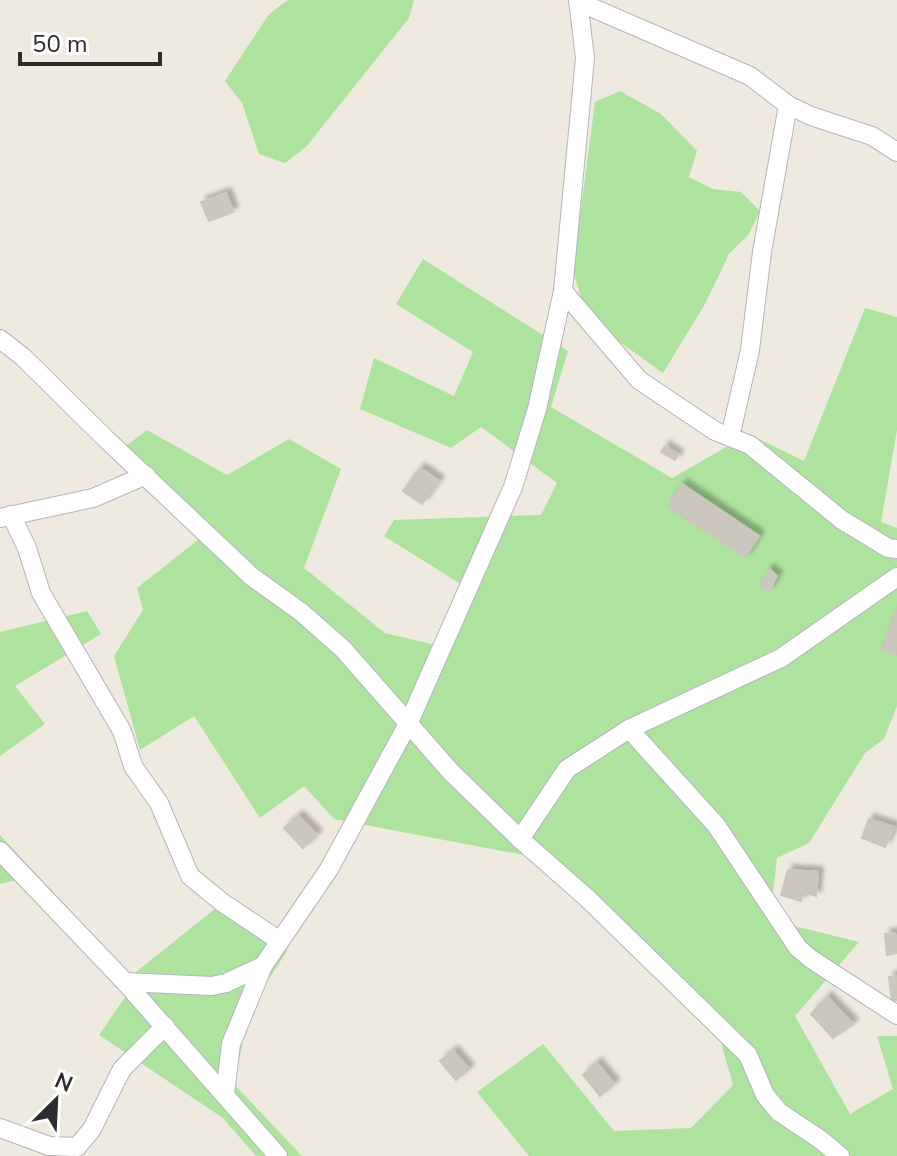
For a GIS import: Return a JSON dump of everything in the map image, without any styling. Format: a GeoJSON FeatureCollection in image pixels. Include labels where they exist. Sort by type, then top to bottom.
{"type":"FeatureCollection","features":[{"type":"Feature","properties":{"kind":"street"},"geometry":{"type":"LineString","coordinates":[[578,1],[750,76],[788,105],[872,136],[897,152]]}},
{"type":"Feature","properties":{"kind":"street"},"geometry":{"type":"LineString","coordinates":[[225,1094],[231,1044],[263,966],[329,869],[409,722],[513,487],[537,409],[563,291],[585,58],[578,1]]}},
{"type":"Feature","properties":{"kind":"street"},"geometry":{"type":"LineString","coordinates":[[730,437],[750,350],[762,252],[788,105]]}},
{"type":"Feature","properties":{"kind":"street"},"geometry":{"type":"LineString","coordinates":[[563,291],[639,380],[715,431],[750,445],[842,520],[888,548],[897,549]]}},
{"type":"Feature","properties":{"kind":"street"},"geometry":{"type":"LineString","coordinates":[[0,339],[23,357],[251,576],[301,612],[343,649],[451,772],[587,898],[748,1055],[765,1095],[779,1112],[840,1156]]}},
{"type":"Feature","properties":{"kind":"street"},"geometry":{"type":"LineString","coordinates":[[146,475],[93,498],[5,517],[27,548],[41,593],[122,731],[133,766],[159,803],[190,876],[223,903],[280,941]]}},
{"type":"Feature","properties":{"kind":"street"},"geometry":{"type":"LineString","coordinates":[[520,839],[567,769],[629,729],[781,658],[897,577]]}},
{"type":"Feature","properties":{"kind":"street"},"geometry":{"type":"LineString","coordinates":[[629,729],[716,825],[798,948],[897,1015]]}},
{"type":"Feature","properties":{"kind":"street"},"geometry":{"type":"LineString","coordinates":[[0,851],[125,982],[278,1156]]}},
{"type":"Feature","properties":{"kind":"street"},"geometry":{"type":"LineString","coordinates":[[125,982],[212,986],[263,966]]}},
{"type":"Feature","properties":{"kind":"street"},"geometry":{"type":"LineString","coordinates":[[0,1128],[49,1146],[77,1147],[92,1129],[122,1069],[165,1026]]}},
{"type":"Feature","properties":{"kind":"green space"},"geometry":{"type":"Polygon","coordinates":[[[288,0],[414,0],[409,18],[306,147],[285,163],[259,154],[242,103],[225,81],[269,14],[288,0]]]}},
{"type":"Feature","properties":{"kind":"green space"},"geometry":{"type":"Polygon","coordinates":[[[620,91],[661,114],[697,151],[689,177],[713,189],[741,192],[760,211],[749,234],[729,254],[705,304],[663,373],[617,340],[581,298],[573,270],[595,102],[620,91]]]}},
{"type":"Feature","properties":{"kind":"green space"},"geometry":{"type":"Polygon","coordinates":[[[423,259],[568,351],[551,407],[672,478],[749,434],[804,461],[865,308],[897,317],[897,430],[881,522],[897,528],[897,706],[884,739],[865,753],[809,843],[777,858],[770,920],[859,942],[795,1016],[850,1114],[893,1089],[877,1036],[897,1036],[897,1156],[529,1156],[477,1092],[543,1044],[614,1131],[691,1128],[733,1085],[711,1007],[534,857],[334,819],[304,786],[260,818],[194,716],[140,750],[114,656],[143,610],[137,588],[213,528],[126,446],[147,430],[227,475],[289,439],[341,469],[304,568],[385,633],[452,649],[475,593],[384,536],[394,520],[541,515],[557,483],[481,427],[451,448],[360,409],[374,358],[454,396],[473,352],[396,304],[423,259]]]}},
{"type":"Feature","properties":{"kind":"green space"},"geometry":{"type":"Polygon","coordinates":[[[87,611],[101,634],[15,686],[45,724],[0,756],[0,632],[87,611]]]}},
{"type":"Feature","properties":{"kind":"green space"},"geometry":{"type":"Polygon","coordinates":[[[0,835],[131,976],[221,904],[287,951],[250,1008],[234,1084],[302,1156],[256,1156],[223,1118],[99,1035],[126,996],[17,880],[0,884],[0,835]]]}},
{"type":"Feature","properties":{"kind":"building"},"geometry":{"type":"Polygon","coordinates":[[[226,193],[233,212],[209,221],[201,202],[226,193]]]}},
{"type":"Feature","properties":{"kind":"building"},"geometry":{"type":"Polygon","coordinates":[[[665,446],[678,455],[675,460],[661,452],[665,446]]]}},
{"type":"Feature","properties":{"kind":"building"},"geometry":{"type":"Polygon","coordinates":[[[420,468],[439,481],[422,504],[403,491],[420,468]]]}},
{"type":"Feature","properties":{"kind":"building"},"geometry":{"type":"Polygon","coordinates":[[[682,484],[759,536],[745,557],[668,507],[682,484]]]}},
{"type":"Feature","properties":{"kind":"building"},"geometry":{"type":"Polygon","coordinates":[[[769,569],[777,576],[769,591],[760,585],[769,569]]]}},
{"type":"Feature","properties":{"kind":"building"},"geometry":{"type":"Polygon","coordinates":[[[897,609],[897,655],[881,649],[897,609]]]}},
{"type":"Feature","properties":{"kind":"building"},"geometry":{"type":"Polygon","coordinates":[[[298,816],[317,835],[303,848],[284,828],[298,816]]]}},
{"type":"Feature","properties":{"kind":"building"},"geometry":{"type":"Polygon","coordinates":[[[869,819],[894,827],[885,847],[862,838],[869,819]]]}},
{"type":"Feature","properties":{"kind":"building"},"geometry":{"type":"Polygon","coordinates":[[[788,870],[818,872],[816,896],[803,892],[801,901],[781,895],[788,870]]]}},
{"type":"Feature","properties":{"kind":"building"},"geometry":{"type":"Polygon","coordinates":[[[895,933],[897,953],[887,955],[885,934],[895,933]]]}},
{"type":"Feature","properties":{"kind":"building"},"geometry":{"type":"Polygon","coordinates":[[[897,976],[897,1000],[892,1001],[889,977],[897,976]]]}},
{"type":"Feature","properties":{"kind":"building"},"geometry":{"type":"Polygon","coordinates":[[[827,997],[853,1024],[833,1038],[811,1014],[827,997]]]}},
{"type":"Feature","properties":{"kind":"building"},"geometry":{"type":"Polygon","coordinates":[[[453,1051],[469,1069],[456,1080],[440,1061],[453,1051]]]}},
{"type":"Feature","properties":{"kind":"building"},"geometry":{"type":"Polygon","coordinates":[[[597,1063],[614,1084],[600,1096],[583,1075],[597,1063]]]}}]}
